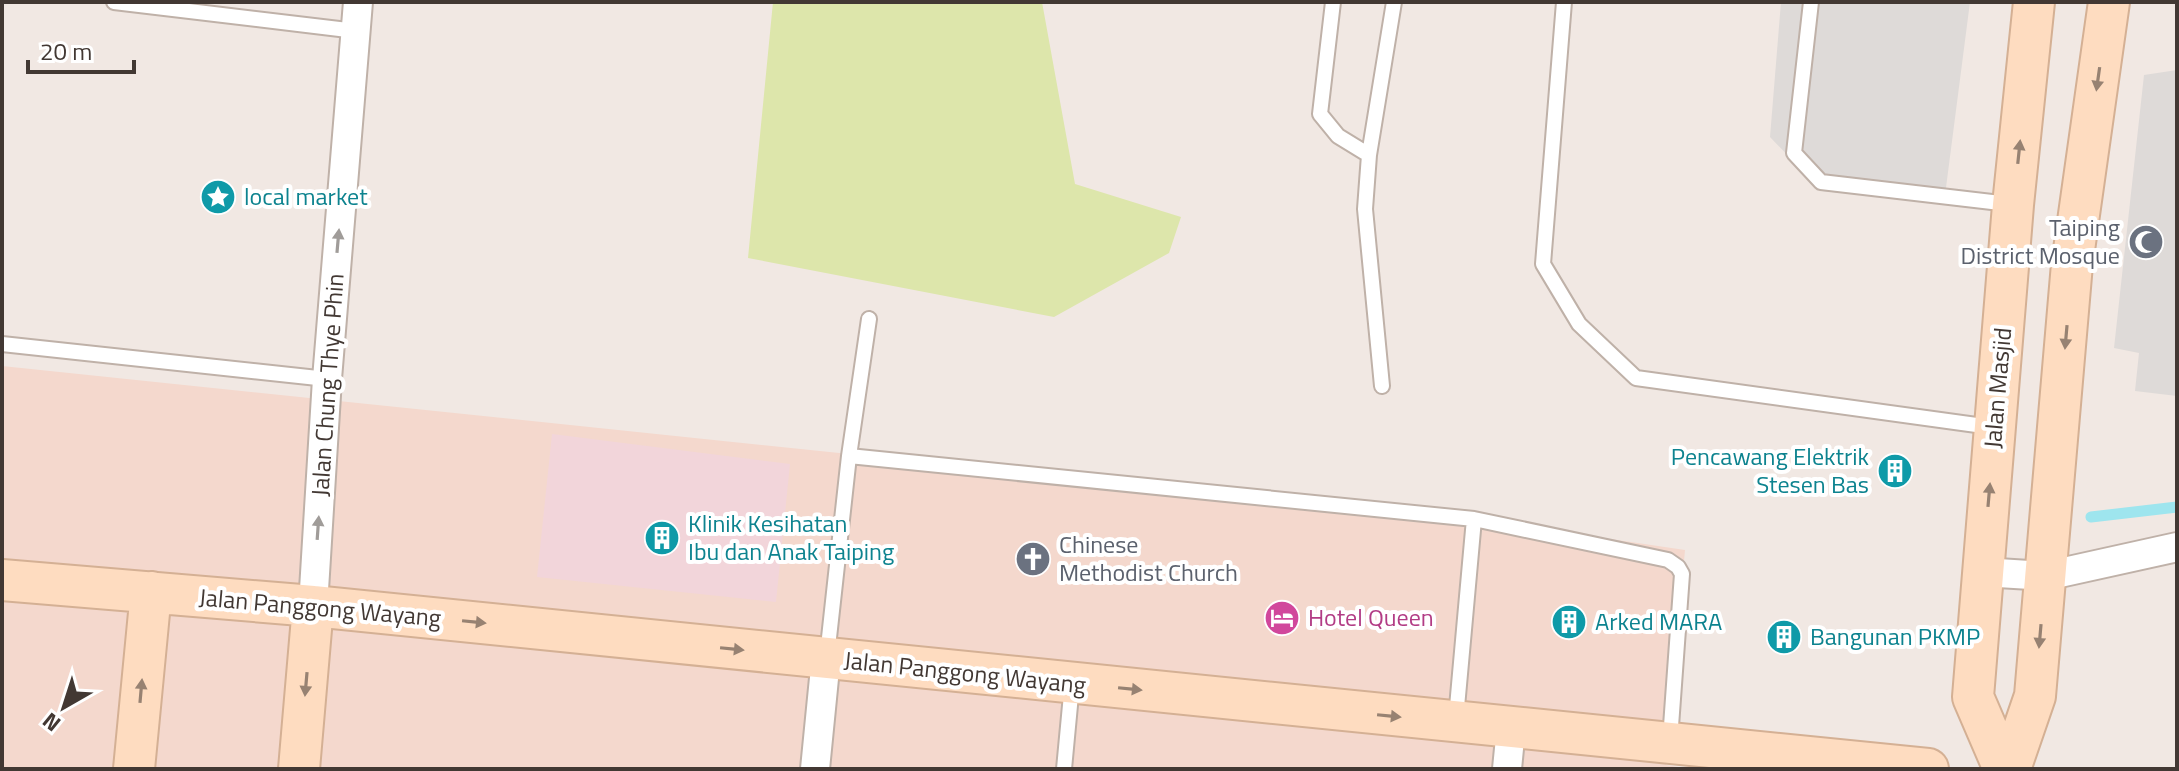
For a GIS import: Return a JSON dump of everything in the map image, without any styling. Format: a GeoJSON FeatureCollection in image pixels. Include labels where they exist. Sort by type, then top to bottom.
{"type":"FeatureCollection","features":[{"type":"Feature","properties":{"kind":"street","name":"Jalan Chung Thye Phin"},"geometry":{"type":"LineString","coordinates":[[299,769],[358,2]]}},
{"type":"Feature","properties":{"kind":"street","name":"Jalan Masjid"},"geometry":{"type":"LineString","coordinates":[[2007,769],[1973,697],[2013,205],[2034,2]]}},
{"type":"Feature","properties":{"kind":"street","name":"Jalan Masjid"},"geometry":{"type":"LineString","coordinates":[[2007,769],[2035,696],[2072,264],[2109,2]]}},
{"type":"Feature","properties":{"kind":"street"},"geometry":{"type":"LineString","coordinates":[[1982,572],[2046,576],[2177,547]]}},
{"type":"Feature","properties":{"kind":"street","name":"Jalan Panggong Wayang"},"geometry":{"type":"LineString","coordinates":[[2,580],[313,606],[1456,722],[1689,749],[1928,769]]}},
{"type":"Feature","properties":{"kind":"street"},"geometry":{"type":"LineString","coordinates":[[134,769],[151,592]]}},
{"type":"Feature","properties":{"kind":"street"},"geometry":{"type":"LineString","coordinates":[[815,769],[826,658]]}},
{"type":"Feature","properties":{"kind":"street"},"geometry":{"type":"LineString","coordinates":[[1507,769],[1511,728]]}},
{"type":"Feature","properties":{"kind":"lane"},"geometry":{"type":"LineString","coordinates":[[114,2],[356,31]]}},
{"type":"Feature","properties":{"kind":"lane"},"geometry":{"type":"LineString","coordinates":[[1333,2],[1320,114],[1338,136],[1369,155]]}},
{"type":"Feature","properties":{"kind":"lane"},"geometry":{"type":"LineString","coordinates":[[1382,386],[1365,209],[1369,155],[1394,2]]}},
{"type":"Feature","properties":{"kind":"lane"},"geometry":{"type":"LineString","coordinates":[[1564,2],[1543,264],[1579,324],[1636,378],[1995,428]]}},
{"type":"Feature","properties":{"kind":"lane"},"geometry":{"type":"LineString","coordinates":[[1811,2],[1794,153],[1821,182],[2013,205]]}},
{"type":"Feature","properties":{"kind":"lane"},"geometry":{"type":"LineString","coordinates":[[826,658],[849,456],[869,319]]}},
{"type":"Feature","properties":{"kind":"lane"},"geometry":{"type":"LineString","coordinates":[[2,344],[327,379]]}},
{"type":"Feature","properties":{"kind":"lane"},"geometry":{"type":"LineString","coordinates":[[849,456],[1474,519],[1668,560],[1682,574],[1689,749]]}},
{"type":"Feature","properties":{"kind":"lane"},"geometry":{"type":"LineString","coordinates":[[1456,722],[1474,519]]}},
{"type":"Feature","properties":{"kind":"lane"},"geometry":{"type":"LineString","coordinates":[[1064,769],[1072,684]]}},
{"type":"Feature","properties":{"kind":"shaded area"},"geometry":{"type":"Polygon","coordinates":[[[1781,2],[1970,2],[1944,203],[1822,191],[1770,137],[1781,2]]]}},
{"type":"Feature","properties":{"kind":"shaded area"},"geometry":{"type":"Polygon","coordinates":[[[2177,70],[2177,396],[2135,391],[2139,353],[2114,348],[2144,75],[2177,70]]]}},
{"type":"Feature","properties":{"kind":"shaded area"},"geometry":{"type":"Polygon","coordinates":[[[2,366],[1474,519],[1685,550],[1666,765],[1691,769],[2,769],[2,366]]]}},
{"type":"Feature","properties":{"kind":"shaded area"},"geometry":{"type":"Polygon","coordinates":[[[552,434],[790,464],[776,602],[537,577],[552,434]]]}},
{"type":"Feature","properties":{"kind":"green space"},"geometry":{"type":"Polygon","coordinates":[[[773,2],[1042,2],[1075,184],[1181,217],[1169,253],[1054,317],[748,258],[773,2]]]}},
{"type":"Feature","properties":{"kind":"waterway"},"geometry":{"type":"LineString","coordinates":[[2091,517],[2177,507]]}},
{"type":"Feature","properties":{"kind":"place","name":"local market"},"geometry":{"type":"Point","coordinates":[218,197]}},
{"type":"Feature","properties":{"kind":"place","name":"Taiping District Mosque"},"geometry":{"type":"Point","coordinates":[2146,242]}},
{"type":"Feature","properties":{"kind":"place","name":"Pencawang Elektrik Stesen Bas"},"geometry":{"type":"Point","coordinates":[1895,471]}},
{"type":"Feature","properties":{"kind":"place","name":"Klinik Kesihatan Ibu dan Anak Taiping"},"geometry":{"type":"Point","coordinates":[662,538]}},
{"type":"Feature","properties":{"kind":"place","name":"Chinese Methodist Church"},"geometry":{"type":"Point","coordinates":[1033,559]}},
{"type":"Feature","properties":{"kind":"place","name":"Hotel Queen"},"geometry":{"type":"Point","coordinates":[1282,618]}},
{"type":"Feature","properties":{"kind":"place","name":"Arked MARA"},"geometry":{"type":"Point","coordinates":[1569,622]}},
{"type":"Feature","properties":{"kind":"place","name":"Bangunan PKMP"},"geometry":{"type":"Point","coordinates":[1784,637]}}]}
